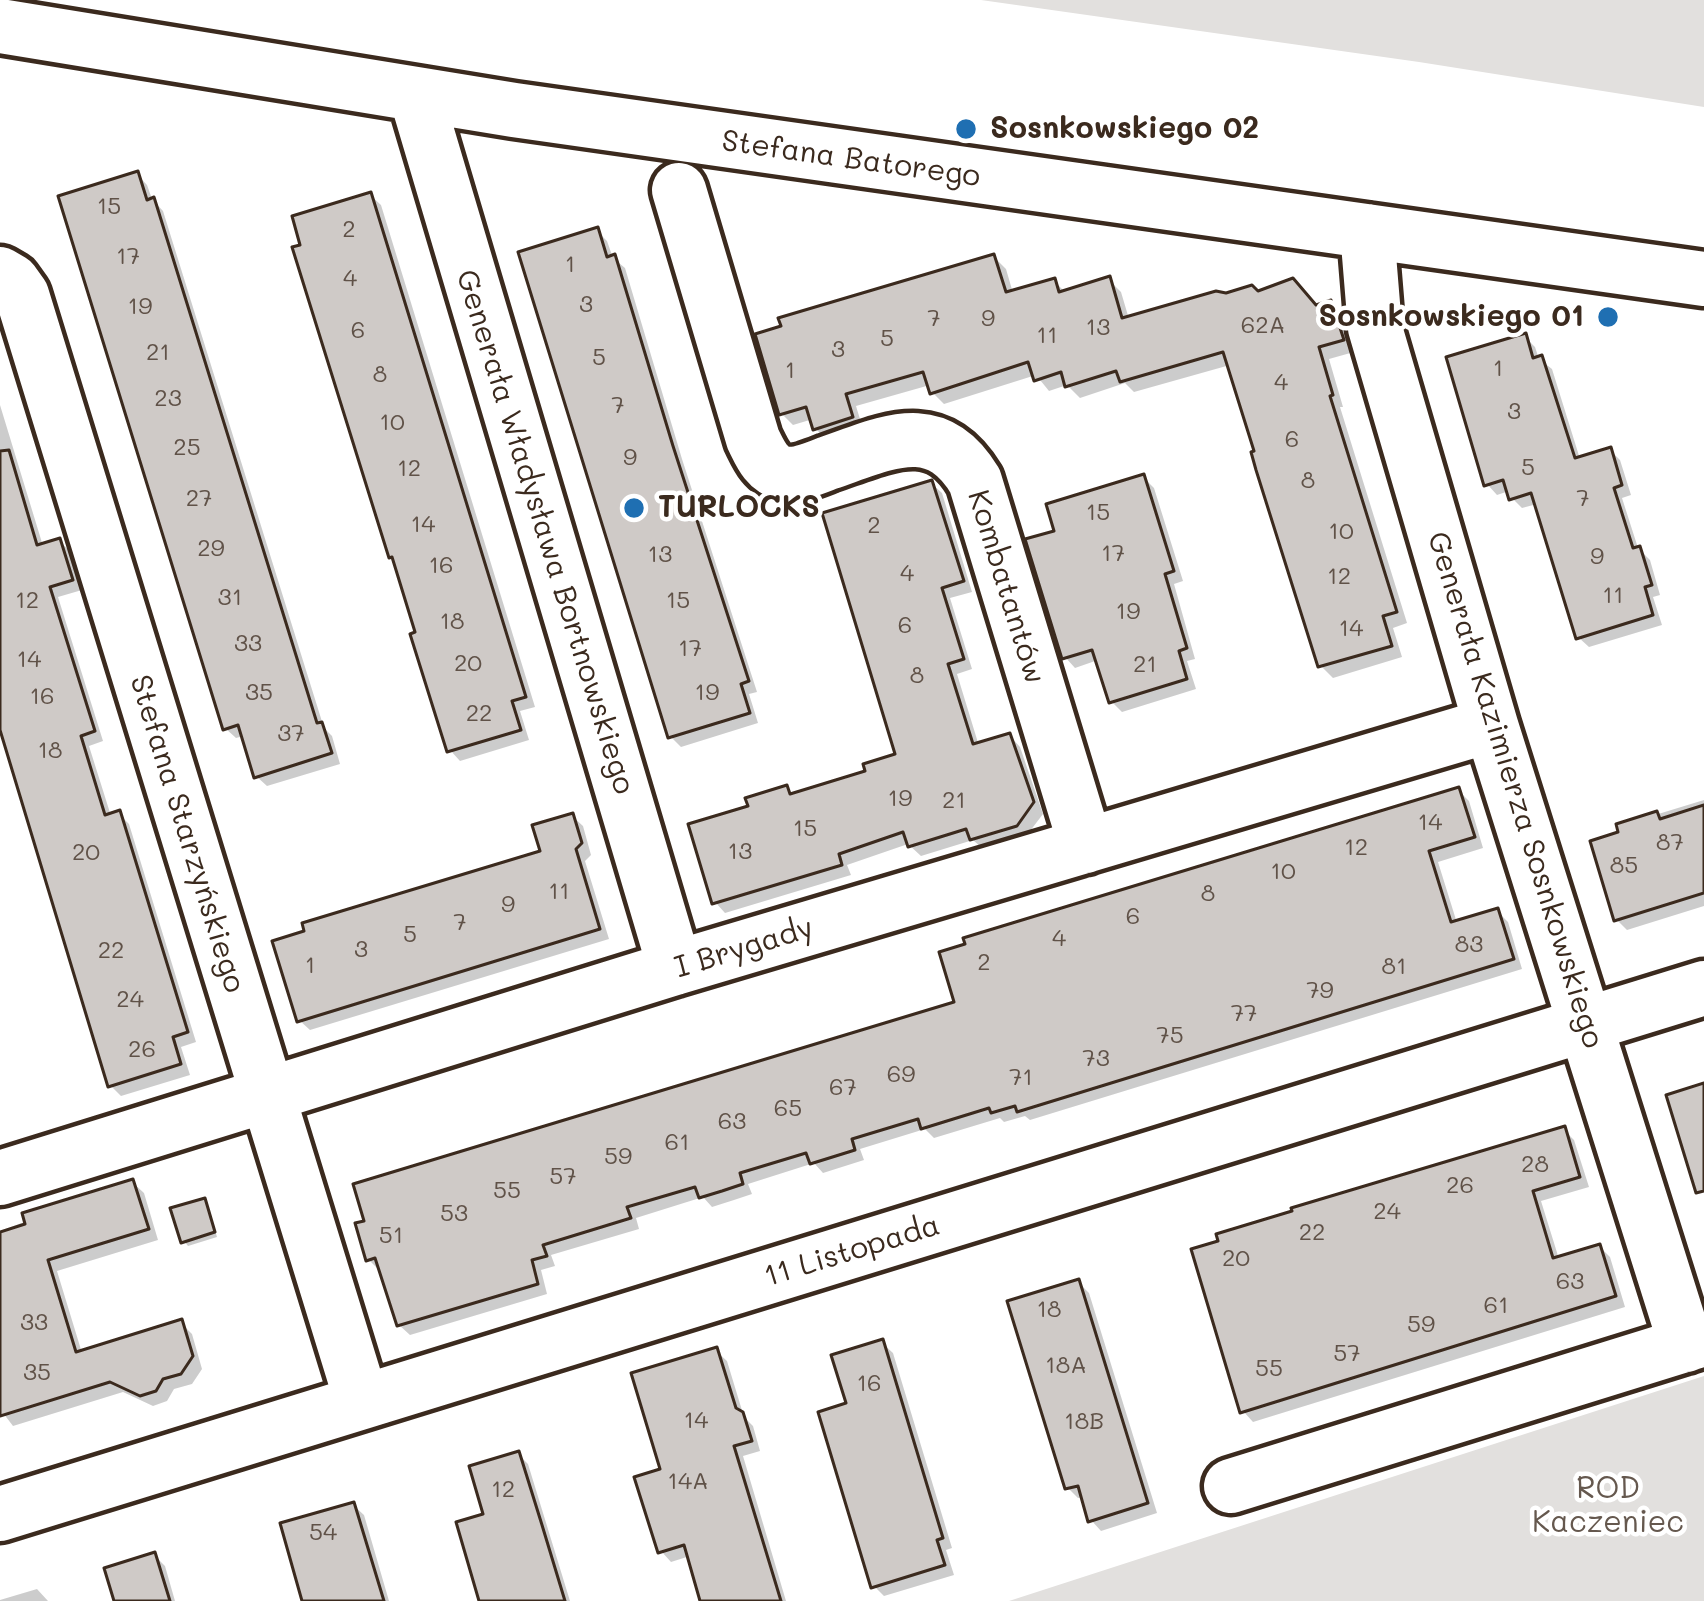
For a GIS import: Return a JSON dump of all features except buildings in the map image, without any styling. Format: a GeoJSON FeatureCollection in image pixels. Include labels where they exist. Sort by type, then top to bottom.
{"type":"FeatureCollection","features":[{"type":"Feature","properties":{"kind":"street","name":"Stefana Batorego"},"geometry":{"type":"LineString","coordinates":[[0,26],[416,95],[1704,280]]}},
{"type":"Feature","properties":{"kind":"street","name":"Generała Władysława Bortnowskiego"},"geometry":{"type":"LineString","coordinates":[[416,95],[675,968]]}},
{"type":"Feature","properties":{"kind":"street","name":"Kombatantów"},"geometry":{"type":"LineString","coordinates":[[679,190],[753,439],[764,462],[782,472],[806,470],[884,444],[914,440],[942,444],[962,460],[975,481],[1086,846]]}},
{"type":"Feature","properties":{"kind":"street","name":"Generała Kazimierza Sosnkowskiego"},"geometry":{"type":"LineString","coordinates":[[1367,230],[1375,328],[1491,725],[1571,982],[1695,1342]]}},
{"type":"Feature","properties":{"kind":"street","name":"Stefana Starzyńskiego"},"geometry":{"type":"LineString","coordinates":[[0,274],[22,295],[362,1402]]}},
{"type":"Feature","properties":{"kind":"street","name":"I Brygady"},"geometry":{"type":"LineString","coordinates":[[0,1178],[675,968],[1491,725]]}},
{"type":"Feature","properties":{"kind":"street","name":"11 Listopada"},"geometry":{"type":"LineString","coordinates":[[0,1514],[1704,988]]}},
{"type":"Feature","properties":{"kind":"street"},"geometry":{"type":"LineString","coordinates":[[1231,1486],[1695,1342]]}},
{"type":"Feature","properties":{"kind":"green space"},"geometry":{"type":"Polygon","coordinates":[[[981,0],[1704,0],[1704,107],[1419,62],[981,0]]]}},
{"type":"Feature","properties":{"kind":"green space","name":"ROD Kaczeniec"},"geometry":{"type":"Polygon","coordinates":[[[1704,1376],[1704,1601],[1009,1601],[1704,1376]]]}},
{"type":"Feature","properties":{"kind":"place","name":"Sosnkowskiego 02"},"geometry":{"type":"Point","coordinates":[966,129]}},
{"type":"Feature","properties":{"kind":"place","name":"Sosnkowskiego 01"},"geometry":{"type":"Point","coordinates":[1608,317]}},
{"type":"Feature","properties":{"kind":"place","name":"TURLOCKS"},"geometry":{"type":"Point","coordinates":[634,508]}}]}
